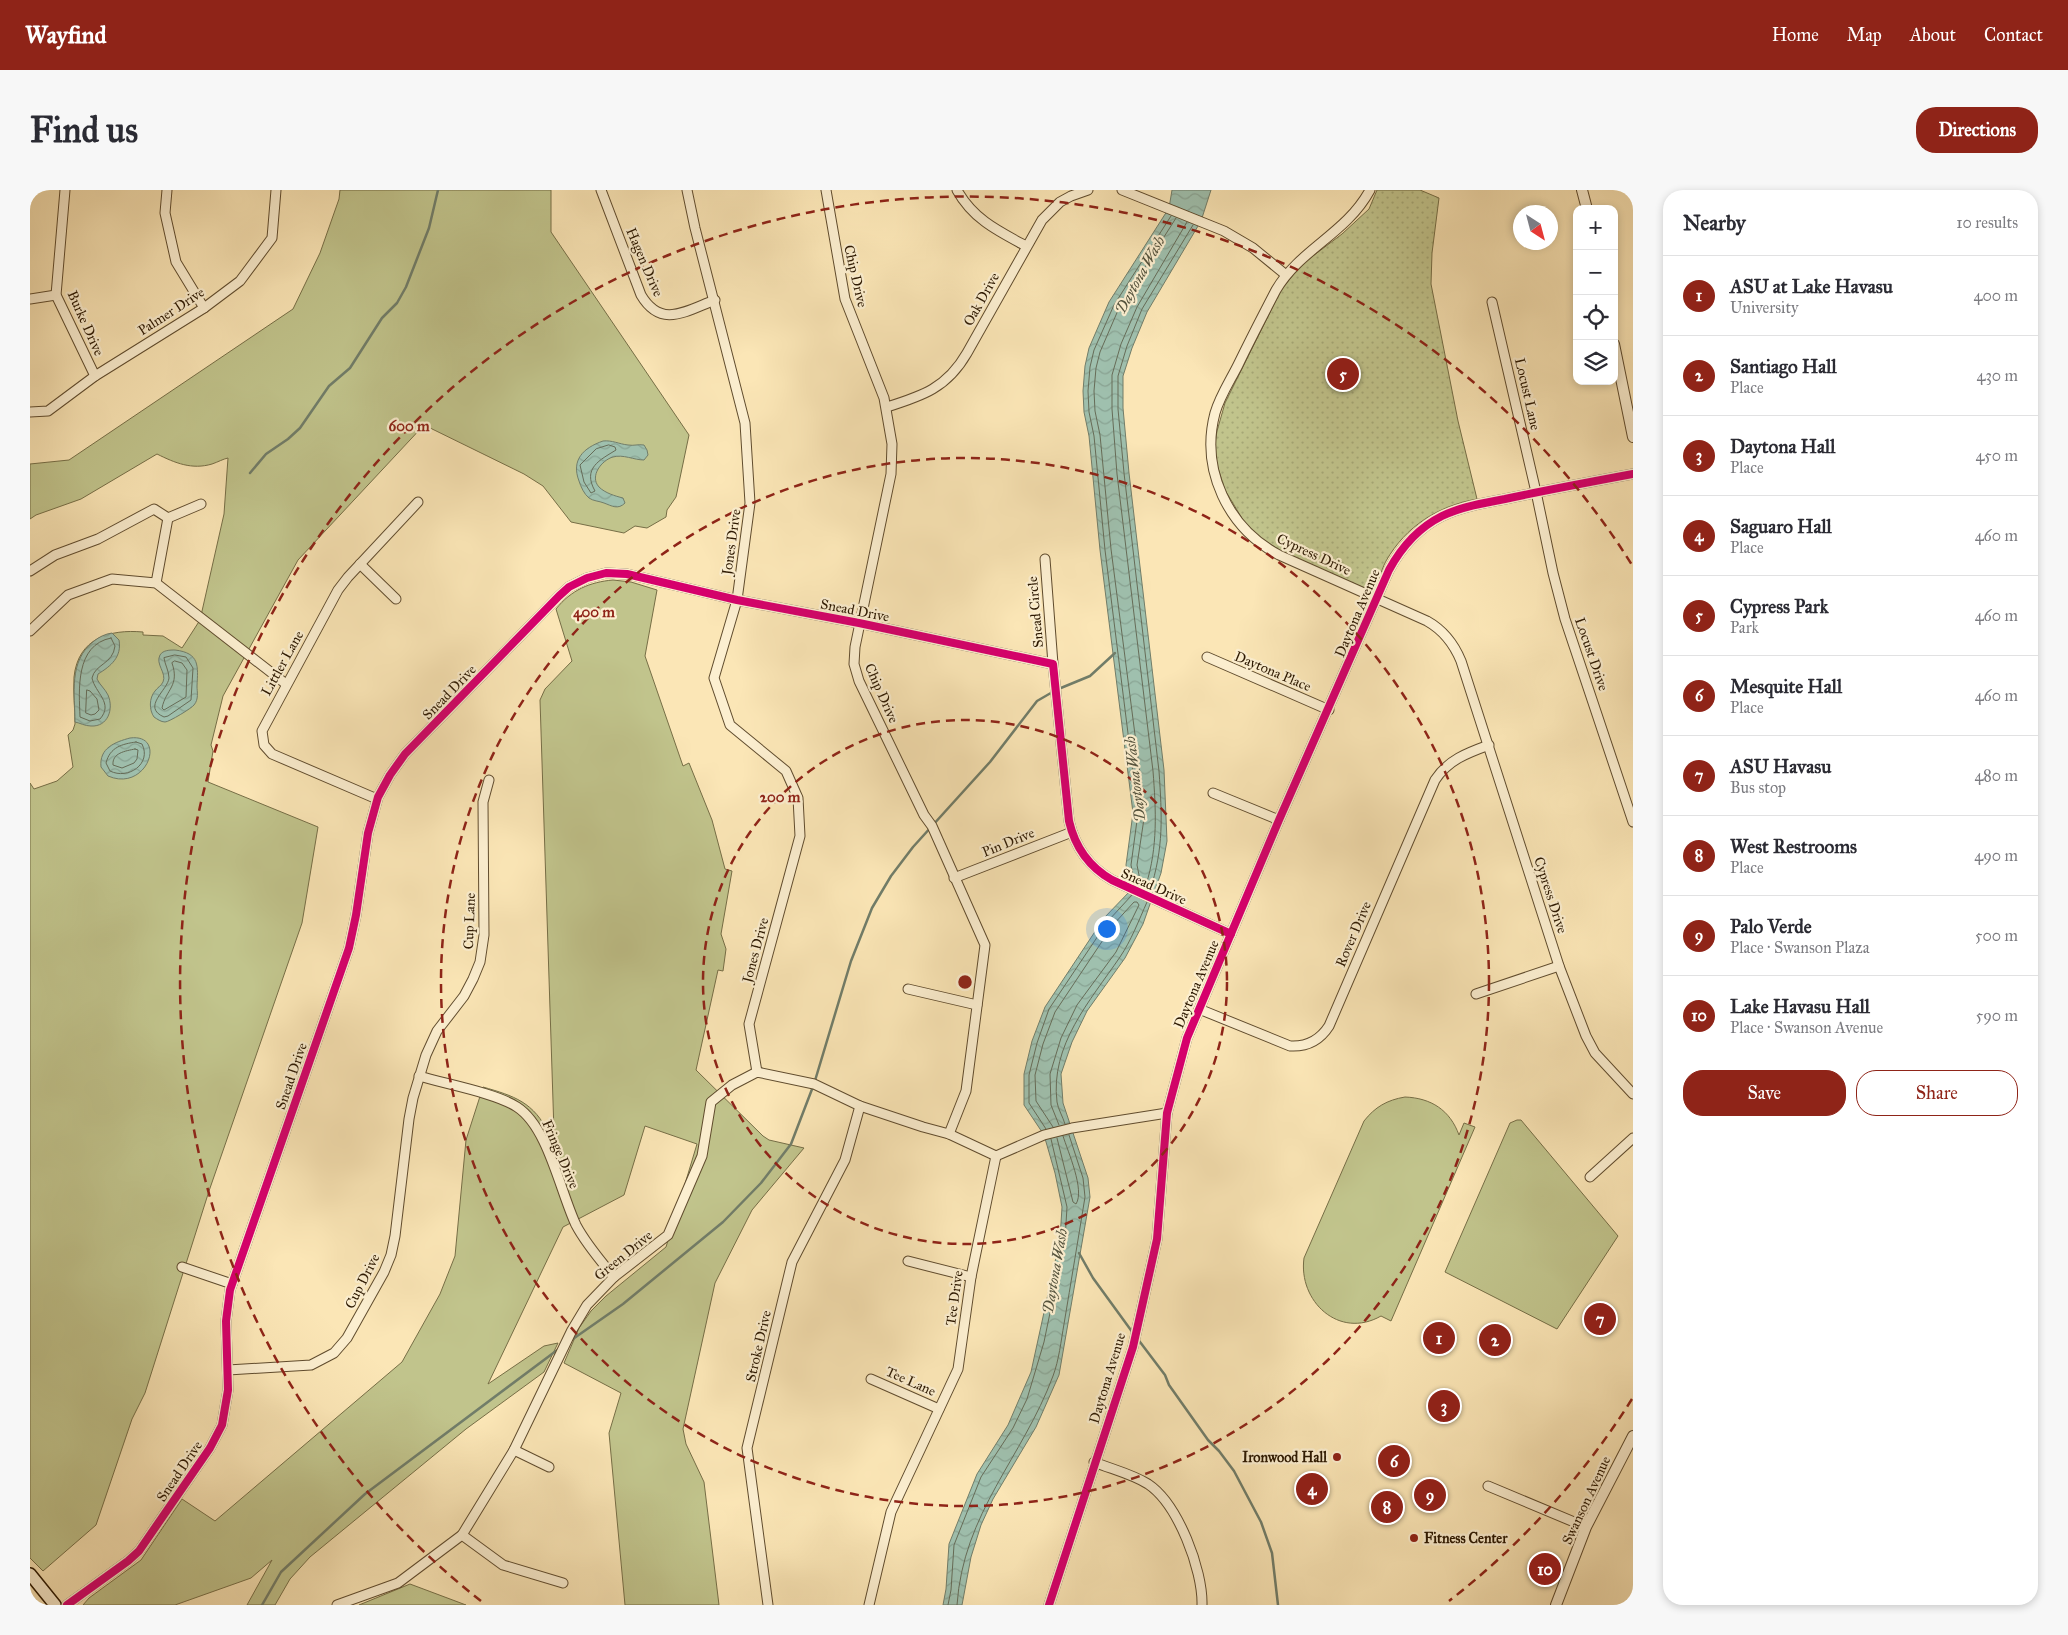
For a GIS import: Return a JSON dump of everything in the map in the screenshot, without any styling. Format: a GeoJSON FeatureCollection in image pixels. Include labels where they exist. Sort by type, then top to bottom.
{"type":"FeatureCollection","features":[{"type":"Feature","properties":{"kind":"main road"},"geometry":{"type":"LineString","coordinates":[[30,1574],[55,1605]]}},
{"type":"Feature","properties":{"kind":"street","name":"Burke Drive"},"geometry":{"type":"LineString","coordinates":[[65,190],[56,295],[95,376]]}},
{"type":"Feature","properties":{"kind":"street"},"geometry":{"type":"LineString","coordinates":[[167,190],[165,213],[176,262],[204,308]]}},
{"type":"Feature","properties":{"kind":"street","name":"Palmer Drive"},"geometry":{"type":"LineString","coordinates":[[30,412],[48,411],[95,376],[204,308],[240,281],[272,238],[276,190]]}},
{"type":"Feature","properties":{"kind":"street","name":"Hagen Drive"},"geometry":{"type":"LineString","coordinates":[[601,190],[641,295],[648,306],[660,314],[675,315],[715,300]]}},
{"type":"Feature","properties":{"kind":"street","name":"Jones Drive"},"geometry":{"type":"LineString","coordinates":[[687,190],[695,228],[746,423],[750,503],[737,600],[714,678],[730,725],[786,771],[798,798],[800,836],[749,1024],[757,1072]]}},
{"type":"Feature","properties":{"kind":"street","name":"Chip Drive"},"geometry":{"type":"LineString","coordinates":[[826,190],[845,299],[887,407],[892,444],[891,474],[859,623],[854,655],[857,676],[924,815],[932,826],[986,945],[966,1091],[949,1134]]}},
{"type":"Feature","properties":{"kind":"street"},"geometry":{"type":"LineString","coordinates":[[957,190],[970,209],[982,220],[1026,246]]}},
{"type":"Feature","properties":{"kind":"street","name":"Oak Drive"},"geometry":{"type":"LineString","coordinates":[[887,407],[932,390],[954,372],[967,354],[1042,220],[1055,206],[1071,196],[1088,190]]}},
{"type":"Feature","properties":{"kind":"street"},"geometry":{"type":"LineString","coordinates":[[1122,190],[1224,231],[1252,248],[1286,275]]}},
{"type":"Feature","properties":{"kind":"street","name":"Cypress Drive"},"geometry":{"type":"LineString","coordinates":[[1370,190],[1346,223],[1298,261],[1276,290],[1219,401],[1211,437],[1214,474],[1223,498],[1232,514],[1258,541],[1279,554],[1427,621],[1450,640],[1461,661],[1559,966],[1586,1036],[1595,1053],[1633,1094]]}},
{"type":"Feature","properties":{"kind":"street"},"geometry":{"type":"LineString","coordinates":[[1582,190],[1586,205]]}},
{"type":"Feature","properties":{"kind":"street"},"geometry":{"type":"LineString","coordinates":[[30,299],[56,295]]}},
{"type":"Feature","properties":{"kind":"street","name":"Locust Lane"},"geometry":{"type":"LineString","coordinates":[[1492,302],[1536,492]]}},
{"type":"Feature","properties":{"kind":"street"},"geometry":{"type":"LineString","coordinates":[[1618,364],[1633,437]]}},
{"type":"Feature","properties":{"kind":"street","name":"Daytona Avenue"},"geometry":{"type":"LineString","coordinates":[[1049,1605],[1133,1347],[1157,1239],[1167,1114],[1187,1038],[1279,820],[1389,570],[1411,539],[1433,521],[1459,509],[1633,474]]}},
{"type":"Feature","properties":{"kind":"street","name":"Locust Drive"},"geometry":{"type":"LineString","coordinates":[[1536,492],[1552,573],[1565,619],[1633,822]]}},
{"type":"Feature","properties":{"kind":"street","name":"Littler Lane"},"geometry":{"type":"LineString","coordinates":[[377,799],[278,757],[268,750],[262,737],[263,727],[330,604],[348,577],[418,502]]}},
{"type":"Feature","properties":{"kind":"street"},"geometry":{"type":"LineString","coordinates":[[168,518],[201,504]]}},
{"type":"Feature","properties":{"kind":"street"},"geometry":{"type":"LineString","coordinates":[[30,571],[55,555],[98,539],[154,508],[168,518]]}},
{"type":"Feature","properties":{"kind":"street"},"geometry":{"type":"LineString","coordinates":[[156,583],[168,518]]}},
{"type":"Feature","properties":{"kind":"street","name":"Snead Circle"},"geometry":{"type":"LineString","coordinates":[[1045,559],[1053,664]]}},
{"type":"Feature","properties":{"kind":"street"},"geometry":{"type":"LineString","coordinates":[[360,564],[396,599]]}},
{"type":"Feature","properties":{"kind":"street","name":"Snead Drive"},"geometry":{"type":"LineString","coordinates":[[67,1605],[128,1561],[149,1537],[210,1448],[218,1433],[226,1407],[228,1370],[226,1321],[232,1284],[349,948],[369,827],[377,799],[390,775],[405,754],[558,596],[575,584],[600,574],[627,574],[737,600],[859,623],[1053,664],[1062,759],[1072,832],[1086,858],[1106,877],[1231,934]]}},
{"type":"Feature","properties":{"kind":"street"},"geometry":{"type":"LineString","coordinates":[[30,631],[68,595],[112,579],[156,583],[286,684]]}},
{"type":"Feature","properties":{"kind":"street","name":"Daytona Place"},"geometry":{"type":"LineString","coordinates":[[1207,657],[1328,710]]}},
{"type":"Feature","properties":{"kind":"street","name":"Rover Drive"},"geometry":{"type":"LineString","coordinates":[[1199,1009],[1287,1045],[1305,1045],[1321,1036],[1329,1026],[1435,780],[1444,768],[1456,759],[1488,744]]}},
{"type":"Feature","properties":{"kind":"street","name":"Cup Lane"},"geometry":{"type":"LineString","coordinates":[[419,1076],[431,1043],[444,1020],[468,988],[477,971],[482,953],[484,935],[483,802],[488,780]]}},
{"type":"Feature","properties":{"kind":"street"},"geometry":{"type":"LineString","coordinates":[[1214,793],[1279,820]]}},
{"type":"Feature","properties":{"kind":"street","name":"Pin Drive"},"geometry":{"type":"LineString","coordinates":[[954,878],[1072,832]]}},
{"type":"Feature","properties":{"kind":"street"},"geometry":{"type":"LineString","coordinates":[[1476,994],[1559,966]]}},
{"type":"Feature","properties":{"kind":"street"},"geometry":{"type":"LineString","coordinates":[[908,989],[977,1004]]}},
{"type":"Feature","properties":{"kind":"street"},"geometry":{"type":"LineString","coordinates":[[757,1072],[814,1084],[860,1106],[923,1128],[949,1134],[996,1156],[1044,1135],[1072,1128],[1167,1114]]}},
{"type":"Feature","properties":{"kind":"street","name":"Green Drive"},"geometry":{"type":"LineString","coordinates":[[336,1605],[398,1583],[462,1535],[514,1450],[572,1330],[587,1305],[614,1277],[668,1236],[702,1156],[711,1102],[732,1085],[757,1072]]}},
{"type":"Feature","properties":{"kind":"street","name":"Fringe Drive"},"geometry":{"type":"LineString","coordinates":[[419,1076],[503,1100],[518,1107],[526,1114],[540,1132],[577,1227],[594,1254],[614,1277]]}},
{"type":"Feature","properties":{"kind":"street","name":"Cup Drive"},"geometry":{"type":"LineString","coordinates":[[228,1370],[311,1365],[330,1356],[347,1338],[384,1272],[391,1255],[409,1119],[419,1076]]}},
{"type":"Feature","properties":{"kind":"street","name":"Stroke Drive"},"geometry":{"type":"LineString","coordinates":[[768,1605],[747,1448],[792,1262],[846,1160],[860,1106]]}},
{"type":"Feature","properties":{"kind":"street"},"geometry":{"type":"LineString","coordinates":[[1590,1177],[1633,1138]]}},
{"type":"Feature","properties":{"kind":"street","name":"Tee Drive"},"geometry":{"type":"LineString","coordinates":[[869,1605],[891,1512],[958,1369],[971,1277],[996,1156]]}},
{"type":"Feature","properties":{"kind":"street"},"geometry":{"type":"LineString","coordinates":[[908,1261],[971,1277]]}},
{"type":"Feature","properties":{"kind":"street"},"geometry":{"type":"LineString","coordinates":[[182,1267],[232,1284]]}},
{"type":"Feature","properties":{"kind":"street","name":"Tee Lane"},"geometry":{"type":"LineString","coordinates":[[871,1379],[939,1409]]}},
{"type":"Feature","properties":{"kind":"street","name":"Swanson Avenue"},"geometry":{"type":"LineString","coordinates":[[1556,1605],[1586,1527],[1633,1436]]}},
{"type":"Feature","properties":{"kind":"street"},"geometry":{"type":"LineString","coordinates":[[514,1450],[549,1468]]}},
{"type":"Feature","properties":{"kind":"street"},"geometry":{"type":"LineString","coordinates":[[1094,1462],[1148,1484],[1164,1499],[1184,1536],[1197,1566],[1202,1590],[1202,1605]]}},
{"type":"Feature","properties":{"kind":"street"},"geometry":{"type":"LineString","coordinates":[[1488,1486],[1586,1527]]}},
{"type":"Feature","properties":{"kind":"street"},"geometry":{"type":"LineString","coordinates":[[462,1535],[503,1565],[563,1583]]}},
{"type":"Feature","properties":{"kind":"green space"},"geometry":{"type":"Polygon","coordinates":[[[340,190],[551,190],[551,232],[689,435],[676,497],[667,510],[666,517],[647,528],[635,526],[624,533],[571,522],[543,486],[524,474],[424,425],[298,560],[223,696],[211,745],[213,751],[208,782],[318,827],[302,923],[209,1191],[145,1393],[132,1419],[96,1525],[43,1571],[30,1558],[30,783],[34,789],[57,781],[73,767],[68,735],[73,730],[75,724],[74,677],[82,653],[89,645],[108,635],[131,631],[143,632],[143,635],[163,636],[182,648],[200,620],[224,514],[228,458],[205,466],[191,466],[177,463],[157,454],[81,499],[36,515],[30,519],[30,464],[69,460],[293,309],[320,253],[339,199],[340,190]]]}},
{"type":"Feature","properties":{"kind":"green space"},"geometry":{"type":"Polygon","coordinates":[[[1377,190],[1420,190],[1439,198],[1432,253],[1431,284],[1458,421],[1477,499],[1436,512],[1413,528],[1394,549],[1386,561],[1378,581],[1369,590],[1286,554],[1260,538],[1246,525],[1225,490],[1216,462],[1215,444],[1225,403],[1281,290],[1301,265],[1342,234],[1369,209],[1377,190]]]}},
{"type":"Feature","properties":{"kind":"green space"},"geometry":{"type":"Polygon","coordinates":[[[613,580],[631,582],[657,590],[645,656],[683,766],[689,763],[712,820],[725,869],[732,871],[721,934],[726,949],[723,971],[718,970],[696,1070],[763,1136],[769,1140],[804,1148],[752,1210],[715,1283],[683,1429],[686,1444],[704,1482],[719,1605],[625,1605],[609,1433],[621,1393],[564,1363],[579,1328],[591,1311],[606,1296],[666,1247],[697,1144],[645,1126],[624,1195],[563,1227],[488,1384],[544,1346],[558,1343],[544,1372],[466,1429],[310,1557],[290,1579],[275,1605],[247,1605],[272,1560],[251,1578],[175,1605],[83,1605],[89,1598],[141,1560],[182,1499],[215,1521],[402,1362],[440,1294],[455,1256],[466,1140],[483,1087],[514,1097],[530,1107],[537,1114],[549,1134],[554,1132],[540,700],[545,689],[572,661],[556,609],[568,597],[582,588],[613,580]]]}},
{"type":"Feature","properties":{"kind":"green space"},"geometry":{"type":"Polygon","coordinates":[[[1405,1097],[1423,1100],[1438,1107],[1445,1112],[1459,1135],[1464,1123],[1475,1127],[1391,1321],[1381,1316],[1365,1322],[1350,1323],[1337,1320],[1315,1302],[1308,1289],[1304,1274],[1304,1258],[1364,1121],[1382,1105],[1405,1097]]]}},
{"type":"Feature","properties":{"kind":"green space"},"geometry":{"type":"Polygon","coordinates":[[[1521,1120],[1618,1236],[1557,1329],[1445,1272],[1510,1123],[1521,1120]]]}},
{"type":"Feature","properties":{"kind":"green space"},"geometry":{"type":"Polygon","coordinates":[[[410,1584],[466,1605],[359,1605],[410,1584]]]}},
{"type":"Feature","properties":{"kind":"water","name":"Daytona Wash"},"geometry":{"type":"Polygon","coordinates":[[[1172,190],[1211,190],[1201,221],[1147,312],[1123,376],[1123,408],[1129,473],[1164,770],[1167,841],[1161,873],[1143,924],[1125,958],[1087,1011],[1072,1042],[1061,1074],[1063,1103],[1088,1178],[1090,1197],[1059,1375],[1036,1427],[993,1499],[981,1525],[971,1557],[962,1605],[943,1605],[949,1544],[977,1474],[1008,1425],[1031,1372],[1060,1239],[1062,1207],[1055,1173],[1044,1135],[1024,1105],[1024,1074],[1032,1041],[1045,1007],[1104,918],[1131,890],[1126,865],[1133,813],[1100,550],[1083,391],[1089,348],[1109,302],[1169,208],[1172,190]]]}},
{"type":"Feature","properties":{"kind":"water"},"geometry":{"type":"Polygon","coordinates":[[[603,441],[644,445],[647,450],[648,455],[644,460],[621,456],[613,457],[605,461],[598,469],[595,478],[599,487],[604,491],[623,498],[625,503],[617,507],[589,498],[582,488],[577,474],[580,456],[590,447],[603,441]]]}},
{"type":"Feature","properties":{"kind":"water"},"geometry":{"type":"Polygon","coordinates":[[[112,633],[119,640],[119,651],[111,664],[98,674],[97,679],[110,700],[108,716],[102,724],[97,726],[75,722],[74,689],[80,658],[94,641],[112,633]]]}},
{"type":"Feature","properties":{"kind":"water"},"geometry":{"type":"Polygon","coordinates":[[[175,650],[189,654],[196,662],[198,672],[197,698],[196,703],[189,709],[164,722],[154,717],[150,704],[153,694],[164,679],[159,662],[160,655],[165,651],[175,650]]]}},
{"type":"Feature","properties":{"kind":"water"},"geometry":{"type":"Polygon","coordinates":[[[130,738],[142,739],[148,744],[150,752],[148,762],[133,777],[122,779],[108,776],[101,767],[101,760],[105,751],[114,744],[130,738]]]}},
{"type":"Feature","properties":{"kind":"waterway"},"geometry":{"type":"LineString","coordinates":[[250,473],[266,454],[300,428],[329,386],[350,368],[382,318],[397,303],[406,287],[429,228],[438,190]]}},
{"type":"Feature","properties":{"kind":"waterway"},"geometry":{"type":"LineString","coordinates":[[570,1341],[623,1304],[723,1222],[761,1183],[791,1144],[814,1084],[851,961],[872,908],[891,876],[913,847],[990,762],[1037,701],[1056,690],[1090,676],[1115,653]]}},
{"type":"Feature","properties":{"kind":"waterway"},"geometry":{"type":"LineString","coordinates":[[1079,1253],[1093,1278],[1133,1333]]}},
{"type":"Feature","properties":{"kind":"waterway"},"geometry":{"type":"LineString","coordinates":[[1137,1338],[1165,1375],[1169,1385],[1208,1440],[1234,1471],[1261,1522],[1272,1553],[1278,1605]]}},
{"type":"Feature","properties":{"kind":"waterway"},"geometry":{"type":"LineString","coordinates":[[262,1605],[281,1572],[365,1494],[560,1348]]}},
{"type":"Feature","properties":{"kind":"cycle path"},"geometry":{"type":"LineString","coordinates":[[1049,1605],[1133,1347],[1157,1239],[1167,1113],[1187,1038],[1279,820],[1389,570],[1405,546],[1425,526],[1449,513],[1480,504],[1633,474]]}},
{"type":"Feature","properties":{"kind":"cycle path"},"geometry":{"type":"LineString","coordinates":[[67,1605],[139,1551],[210,1448],[222,1425],[228,1390],[226,1321],[230,1290],[349,948],[356,915],[368,833],[378,797],[390,775],[405,754],[569,587],[587,578],[606,573],[627,574],[737,600],[859,623],[1053,664],[1069,821],[1079,848],[1096,869],[1112,880],[1231,934]]}},
{"type":"Feature","properties":{"kind":"place","name":"Cypress Park"},"geometry":{"type":"Point","coordinates":[1343,374]}},
{"type":"Feature","properties":{"kind":"place","name":"ASU Havasu"},"geometry":{"type":"Point","coordinates":[1600,1319]}},
{"type":"Feature","properties":{"kind":"place","name":"ASU at Lake Havasu"},"geometry":{"type":"Point","coordinates":[1439,1338]}},
{"type":"Feature","properties":{"kind":"place","name":"Santiago Hall"},"geometry":{"type":"Point","coordinates":[1495,1340]}},
{"type":"Feature","properties":{"kind":"place","name":"Daytona Hall"},"geometry":{"type":"Point","coordinates":[1444,1406]}},
{"type":"Feature","properties":{"kind":"place","name":"Ironwood Hall"},"geometry":{"type":"Point","coordinates":[1337,1457]}},
{"type":"Feature","properties":{"kind":"place","name":"Mesquite Hall"},"geometry":{"type":"Point","coordinates":[1394,1461]}},
{"type":"Feature","properties":{"kind":"place","name":"Saguaro Hall"},"geometry":{"type":"Point","coordinates":[1312,1489]}},
{"type":"Feature","properties":{"kind":"place","name":"Palo Verde"},"geometry":{"type":"Point","coordinates":[1430,1495]}},
{"type":"Feature","properties":{"kind":"place","name":"West Restrooms"},"geometry":{"type":"Point","coordinates":[1387,1507]}},
{"type":"Feature","properties":{"kind":"place","name":"Fitness Center"},"geometry":{"type":"Point","coordinates":[1414,1538]}},
{"type":"Feature","properties":{"kind":"place","name":"Lake Havasu Hall"},"geometry":{"type":"Point","coordinates":[1545,1569]}}]}
